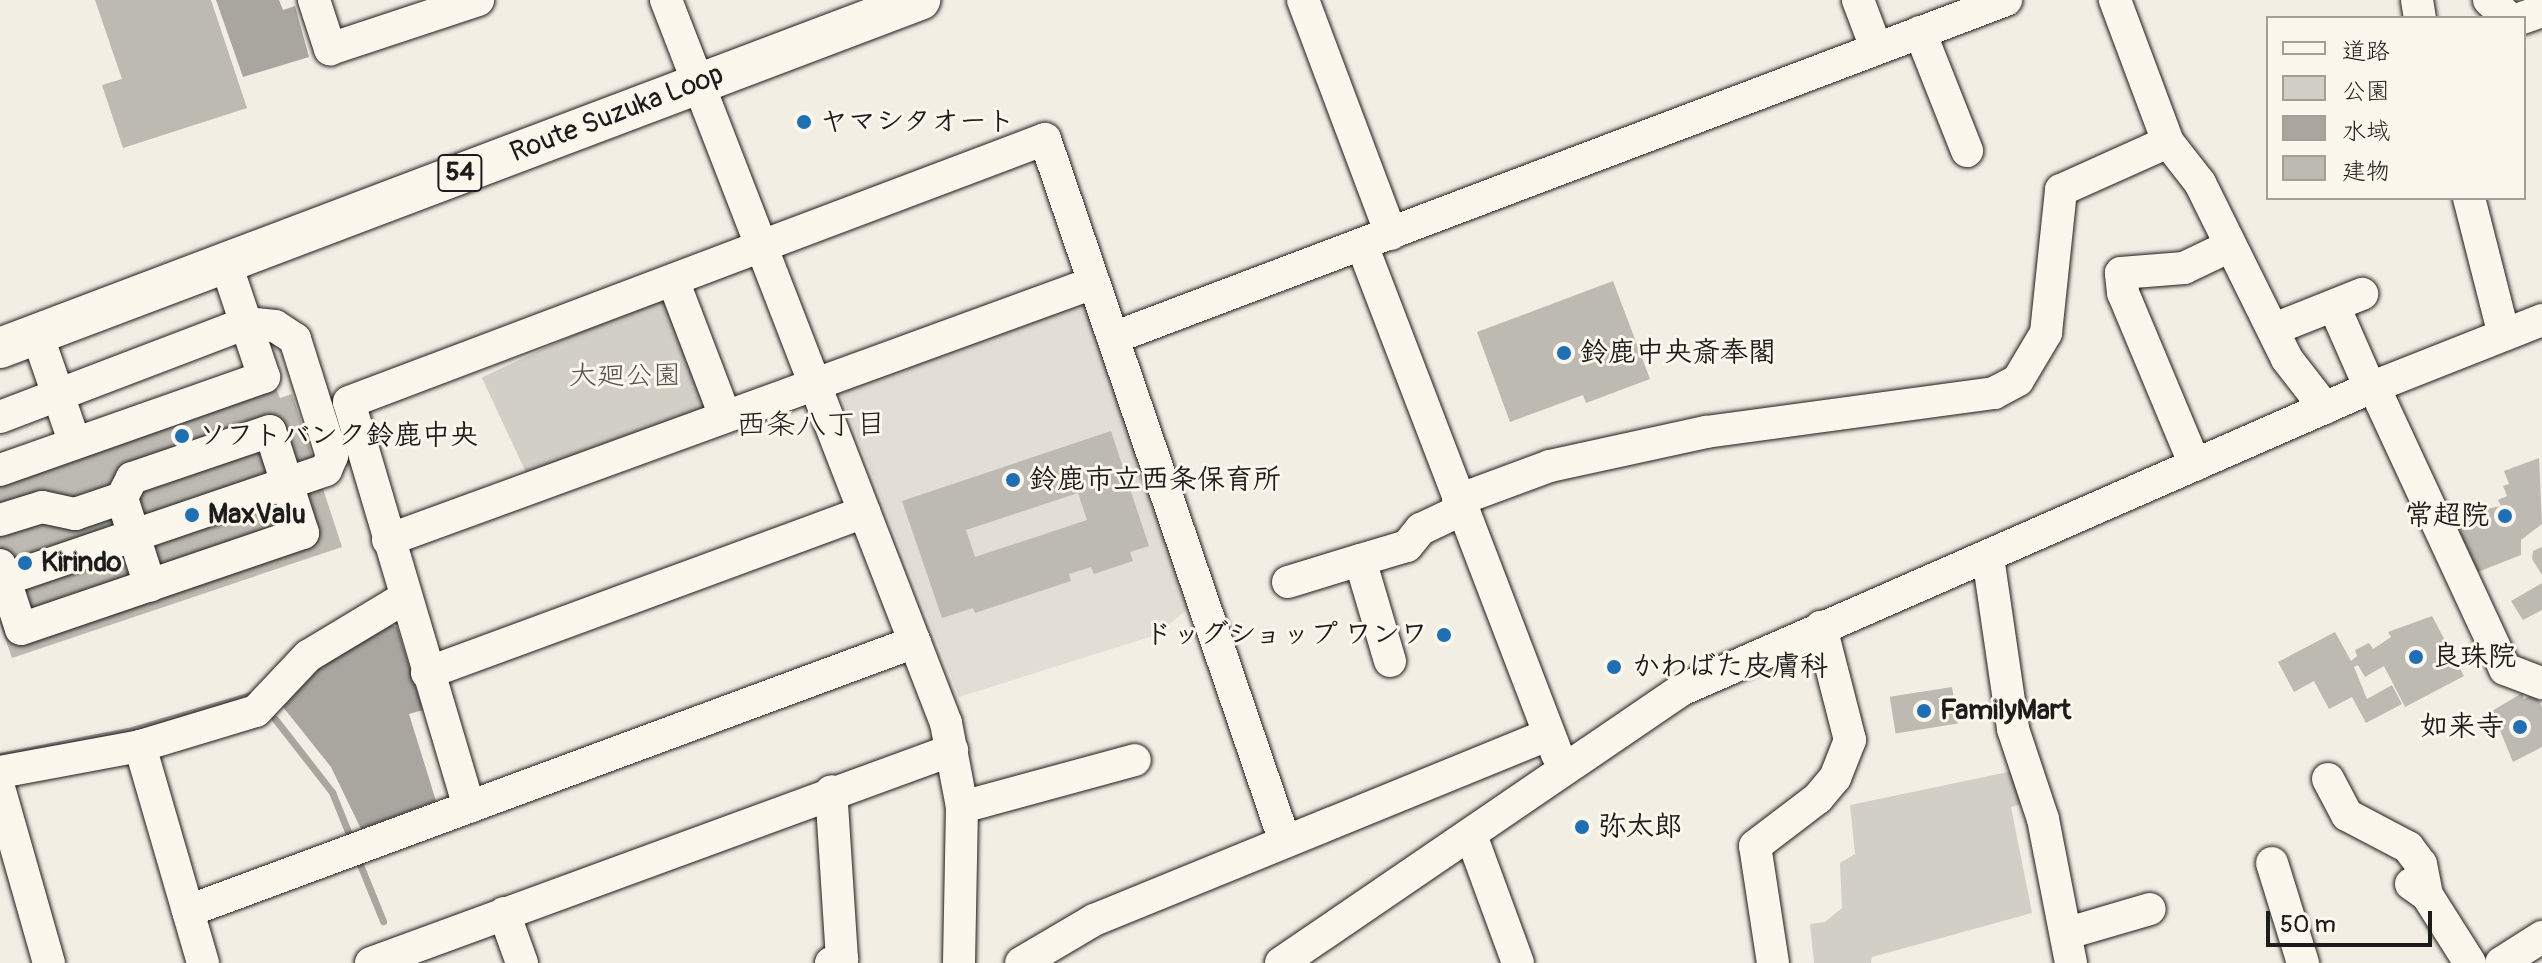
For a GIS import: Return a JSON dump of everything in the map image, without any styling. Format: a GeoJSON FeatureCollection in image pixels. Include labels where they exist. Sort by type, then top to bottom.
{"type":"FeatureCollection","features":[{"type":"Feature","properties":{"kind":"main road","name":"Route Suzuka Loop"},"geometry":{"type":"LineString","coordinates":[[0,348],[920,0]]}},
{"type":"Feature","properties":{"kind":"street"},"geometry":{"type":"LineString","coordinates":[[314,0],[330,49],[478,0]]}},
{"type":"Feature","properties":{"kind":"street"},"geometry":{"type":"LineString","coordinates":[[666,0],[915,642],[952,750],[962,807],[959,963]]}},
{"type":"Feature","properties":{"kind":"street"},"geometry":{"type":"LineString","coordinates":[[1303,0],[1460,505],[1547,735],[1565,770]]}},
{"type":"Feature","properties":{"kind":"street"},"geometry":{"type":"LineString","coordinates":[[1858,0],[1876,48]]}},
{"type":"Feature","properties":{"kind":"street"},"geometry":{"type":"LineString","coordinates":[[1113,338],[2006,0]]}},
{"type":"Feature","properties":{"kind":"street"},"geometry":{"type":"LineString","coordinates":[[2115,0],[2168,142],[2200,183],[2287,359],[2325,408]]}},
{"type":"Feature","properties":{"kind":"street"},"geometry":{"type":"LineString","coordinates":[[2489,0],[2507,16]]}},
{"type":"Feature","properties":{"kind":"street"},"geometry":{"type":"LineString","coordinates":[[1920,32],[1967,151]]}},
{"type":"Feature","properties":{"kind":"street"},"geometry":{"type":"LineString","coordinates":[[469,807],[403,599],[349,402],[1045,139],[1284,839]]}},
{"type":"Feature","properties":{"kind":"street"},"geometry":{"type":"LineString","coordinates":[[1288,582],[1407,546],[1421,529],[1460,505],[1550,466],[1706,432],[1994,393],[2018,380],[2046,333],[2061,190],[2168,142]]}},
{"type":"Feature","properties":{"kind":"street"},"geometry":{"type":"LineString","coordinates":[[2470,200],[2504,335]]}},
{"type":"Feature","properties":{"kind":"street"},"geometry":{"type":"LineString","coordinates":[[2195,465],[2123,293],[2121,273],[2184,268],[2230,246]]}},
{"type":"Feature","properties":{"kind":"street"},"geometry":{"type":"LineString","coordinates":[[0,470],[74,441],[264,377],[225,261]]}},
{"type":"Feature","properties":{"kind":"street"},"geometry":{"type":"LineString","coordinates":[[673,280],[725,416]]}},
{"type":"Feature","properties":{"kind":"street"},"geometry":{"type":"LineString","coordinates":[[388,540],[1093,283]]}},
{"type":"Feature","properties":{"kind":"street"},"geometry":{"type":"LineString","coordinates":[[2274,329],[2348,300],[2372,388],[2505,669],[2542,683]]}},
{"type":"Feature","properties":{"kind":"street"},"geometry":{"type":"LineString","coordinates":[[1281,963],[1681,690],[2325,408],[2542,320]]}},
{"type":"Feature","properties":{"kind":"street"},"geometry":{"type":"LineString","coordinates":[[0,417],[246,323],[275,326],[295,339],[330,444],[332,456],[326,470],[286,483],[133,535],[2,572],[21,629],[150,586],[303,533],[286,483],[270,431],[132,478],[122,498],[133,535],[150,586]]}},
{"type":"Feature","properties":{"kind":"street"},"geometry":{"type":"LineString","coordinates":[[37,334],[74,441]]}},
{"type":"Feature","properties":{"kind":"street"},"geometry":{"type":"LineString","coordinates":[[0,520],[42,507],[75,514],[122,498]]}},
{"type":"Feature","properties":{"kind":"street"},"geometry":{"type":"LineString","coordinates":[[427,673],[864,512]]}},
{"type":"Feature","properties":{"kind":"street"},"geometry":{"type":"LineString","coordinates":[[1988,557],[2013,729],[2043,819],[2069,948],[2150,909]]}},
{"type":"Feature","properties":{"kind":"street"},"geometry":{"type":"LineString","coordinates":[[1360,560],[1390,661]]}},
{"type":"Feature","properties":{"kind":"street"},"geometry":{"type":"LineString","coordinates":[[0,772],[140,746],[256,711],[308,656],[403,599]]}},
{"type":"Feature","properties":{"kind":"street"},"geometry":{"type":"LineString","coordinates":[[1773,963],[1755,846],[1818,798],[1835,778],[1850,740],[1821,627]]}},
{"type":"Feature","properties":{"kind":"street"},"geometry":{"type":"LineString","coordinates":[[188,911],[915,642]]}},
{"type":"Feature","properties":{"kind":"street"},"geometry":{"type":"LineString","coordinates":[[1021,963],[1094,920],[1284,839],[1547,735]]}},
{"type":"Feature","properties":{"kind":"street"},"geometry":{"type":"LineString","coordinates":[[140,746],[203,963]]}},
{"type":"Feature","properties":{"kind":"street"},"geometry":{"type":"LineString","coordinates":[[377,962],[831,791],[952,750]]}},
{"type":"Feature","properties":{"kind":"street"},"geometry":{"type":"LineString","coordinates":[[962,807],[1135,760]]}},
{"type":"Feature","properties":{"kind":"street"},"geometry":{"type":"LineString","coordinates":[[2328,779],[2347,815],[2408,847],[2421,864],[2416,887],[2470,963]]}},
{"type":"Feature","properties":{"kind":"street"},"geometry":{"type":"LineString","coordinates":[[0,791],[49,963]]}},
{"type":"Feature","properties":{"kind":"street"},"geometry":{"type":"LineString","coordinates":[[831,791],[842,959],[831,963]]}},
{"type":"Feature","properties":{"kind":"street"},"geometry":{"type":"LineString","coordinates":[[1471,835],[1518,963]]}},
{"type":"Feature","properties":{"kind":"street"},"geometry":{"type":"LineString","coordinates":[[2272,863],[2303,963]]}},
{"type":"Feature","properties":{"kind":"street"},"geometry":{"type":"LineString","coordinates":[[504,913],[522,963]]}},
{"type":"Feature","properties":{"kind":"street"},"geometry":{"type":"LineString","coordinates":[[2501,963],[2542,937]]}},
{"type":"Feature","properties":{"kind":"shaded area","name":"鈴鹿市立西条保育所"},"geometry":{"type":"Polygon","coordinates":[[[1091,300],[1194,604],[1156,635],[959,697],[841,395],[847,382],[1091,300]]]}},
{"type":"Feature","properties":{"kind":"green space","name":"大廻公園"},"geometry":{"type":"Polygon","coordinates":[[[663,293],[715,404],[533,488],[482,378],[663,293]]]}},
{"type":"Feature","properties":{"kind":"green space"},"geometry":{"type":"Polygon","coordinates":[[[2013,771],[2025,803],[2011,807],[2032,913],[1872,957],[1871,963],[1814,963],[1810,924],[1825,922],[1842,908],[1840,863],[1855,854],[1850,805],[2013,771]]]}},
{"type":"Feature","properties":{"kind":"water"},"geometry":{"type":"Polygon","coordinates":[[[216,0],[279,0],[283,10],[295,6],[309,57],[243,77],[216,0]]]}},
{"type":"Feature","properties":{"kind":"water"},"geometry":{"type":"Polygon","coordinates":[[[392,625],[397,627],[423,710],[409,714],[436,801],[361,829],[331,767],[283,707],[322,665],[392,625]]]}},
{"type":"Feature","properties":{"kind":"building"},"geometry":{"type":"Polygon","coordinates":[[[95,0],[211,0],[247,108],[123,148],[102,85],[122,79],[95,0]]]}},
{"type":"Feature","properties":{"kind":"building"},"geometry":{"type":"Polygon","coordinates":[[[1613,281],[1650,379],[1586,403],[1583,395],[1510,422],[1477,332],[1613,281]]]}},
{"type":"Feature","properties":{"kind":"building"},"geometry":{"type":"Polygon","coordinates":[[[276,388],[280,398],[292,394],[342,547],[12,658],[0,623],[0,481],[276,388]]]}},
{"type":"Feature","properties":{"kind":"building"},"geometry":{"type":"Polygon","coordinates":[[[1111,431],[1149,546],[1130,552],[1133,561],[1094,574],[1091,567],[1069,574],[1071,581],[975,613],[973,608],[942,618],[902,501],[1111,431]],[[1078,493],[966,530],[975,557],[1087,520],[1078,493]]]}},
{"type":"Feature","properties":{"kind":"building","name":"常超院"},"geometry":{"type":"Polygon","coordinates":[[[2539,458],[2542,524],[2521,540],[2521,555],[2478,572],[2456,524],[2469,519],[2466,513],[2501,506],[2498,500],[2507,496],[2503,486],[2509,484],[2504,471],[2539,458]]]}},
{"type":"Feature","properties":{"kind":"building"},"geometry":{"type":"Polygon","coordinates":[[[2542,547],[2542,575],[2532,559],[2533,551],[2542,547]]]}},
{"type":"Feature","properties":{"kind":"building"},"geometry":{"type":"Polygon","coordinates":[[[2542,583],[2542,610],[2523,620],[2511,601],[2542,583]]]}},
{"type":"Feature","properties":{"kind":"building"},"geometry":{"type":"Polygon","coordinates":[[[2432,616],[2464,676],[2405,707],[2384,666],[2365,677],[2358,665],[2354,667],[2367,699],[2392,685],[2402,704],[2366,723],[2352,697],[2329,709],[2314,681],[2294,692],[2278,662],[2335,632],[2351,661],[2357,656],[2355,650],[2369,643],[2373,649],[2391,637],[2388,632],[2432,616]]]}},
{"type":"Feature","properties":{"kind":"building","name":"FamilyMart"},"geometry":{"type":"Polygon","coordinates":[[[1952,687],[1958,724],[1896,733],[1890,697],[1952,687]]]}},
{"type":"Feature","properties":{"kind":"building","name":"如来寺"},"geometry":{"type":"Polygon","coordinates":[[[2522,693],[2524,699],[2536,693],[2542,707],[2542,747],[2513,762],[2492,711],[2522,693]]]}},
{"type":"Feature","properties":{"kind":"waterway"},"geometry":{"type":"LineString","coordinates":[[0,756],[128,731],[254,694]]}},
{"type":"Feature","properties":{"kind":"waterway"},"geometry":{"type":"LineString","coordinates":[[275,719],[332,792],[351,839]]}},
{"type":"Feature","properties":{"kind":"waterway"},"geometry":{"type":"LineString","coordinates":[[359,862],[383,921]]}},
{"type":"Feature","properties":{"kind":"place","name":"ヤマシタオート"},"geometry":{"type":"Point","coordinates":[804,122]}},
{"type":"Feature","properties":{"kind":"place","name":"鈴鹿中央斎奉閣"},"geometry":{"type":"Point","coordinates":[1564,353]}},
{"type":"Feature","properties":{"kind":"place","name":"ソフトバンク鈴鹿中央"},"geometry":{"type":"Point","coordinates":[182,436]}},
{"type":"Feature","properties":{"kind":"place","name":"鈴鹿市立西条保育所"},"geometry":{"type":"Point","coordinates":[1013,480]}},
{"type":"Feature","properties":{"kind":"place","name":"MaxValu"},"geometry":{"type":"Point","coordinates":[192,515]}},
{"type":"Feature","properties":{"kind":"place","name":"常超院"},"geometry":{"type":"Point","coordinates":[2505,516]}},
{"type":"Feature","properties":{"kind":"place","name":"Kirindo"},"geometry":{"type":"Point","coordinates":[25,563]}},
{"type":"Feature","properties":{"kind":"place","name":"ドッグショップ ワンワ"},"geometry":{"type":"Point","coordinates":[1444,635]}},
{"type":"Feature","properties":{"kind":"place","name":"良珠院"},"geometry":{"type":"Point","coordinates":[2416,657]}},
{"type":"Feature","properties":{"kind":"place","name":"かわばた皮膚科"},"geometry":{"type":"Point","coordinates":[1614,667]}},
{"type":"Feature","properties":{"kind":"place","name":"FamilyMart"},"geometry":{"type":"Point","coordinates":[1924,711]}},
{"type":"Feature","properties":{"kind":"place","name":"如来寺"},"geometry":{"type":"Point","coordinates":[2520,727]}},
{"type":"Feature","properties":{"kind":"place","name":"弥太郎"},"geometry":{"type":"Point","coordinates":[1582,827]}},
{"type":"Feature","properties":{"kind":"district","name":"西条八丁目"},"geometry":{"type":"Point","coordinates":[811,425]}}]}
